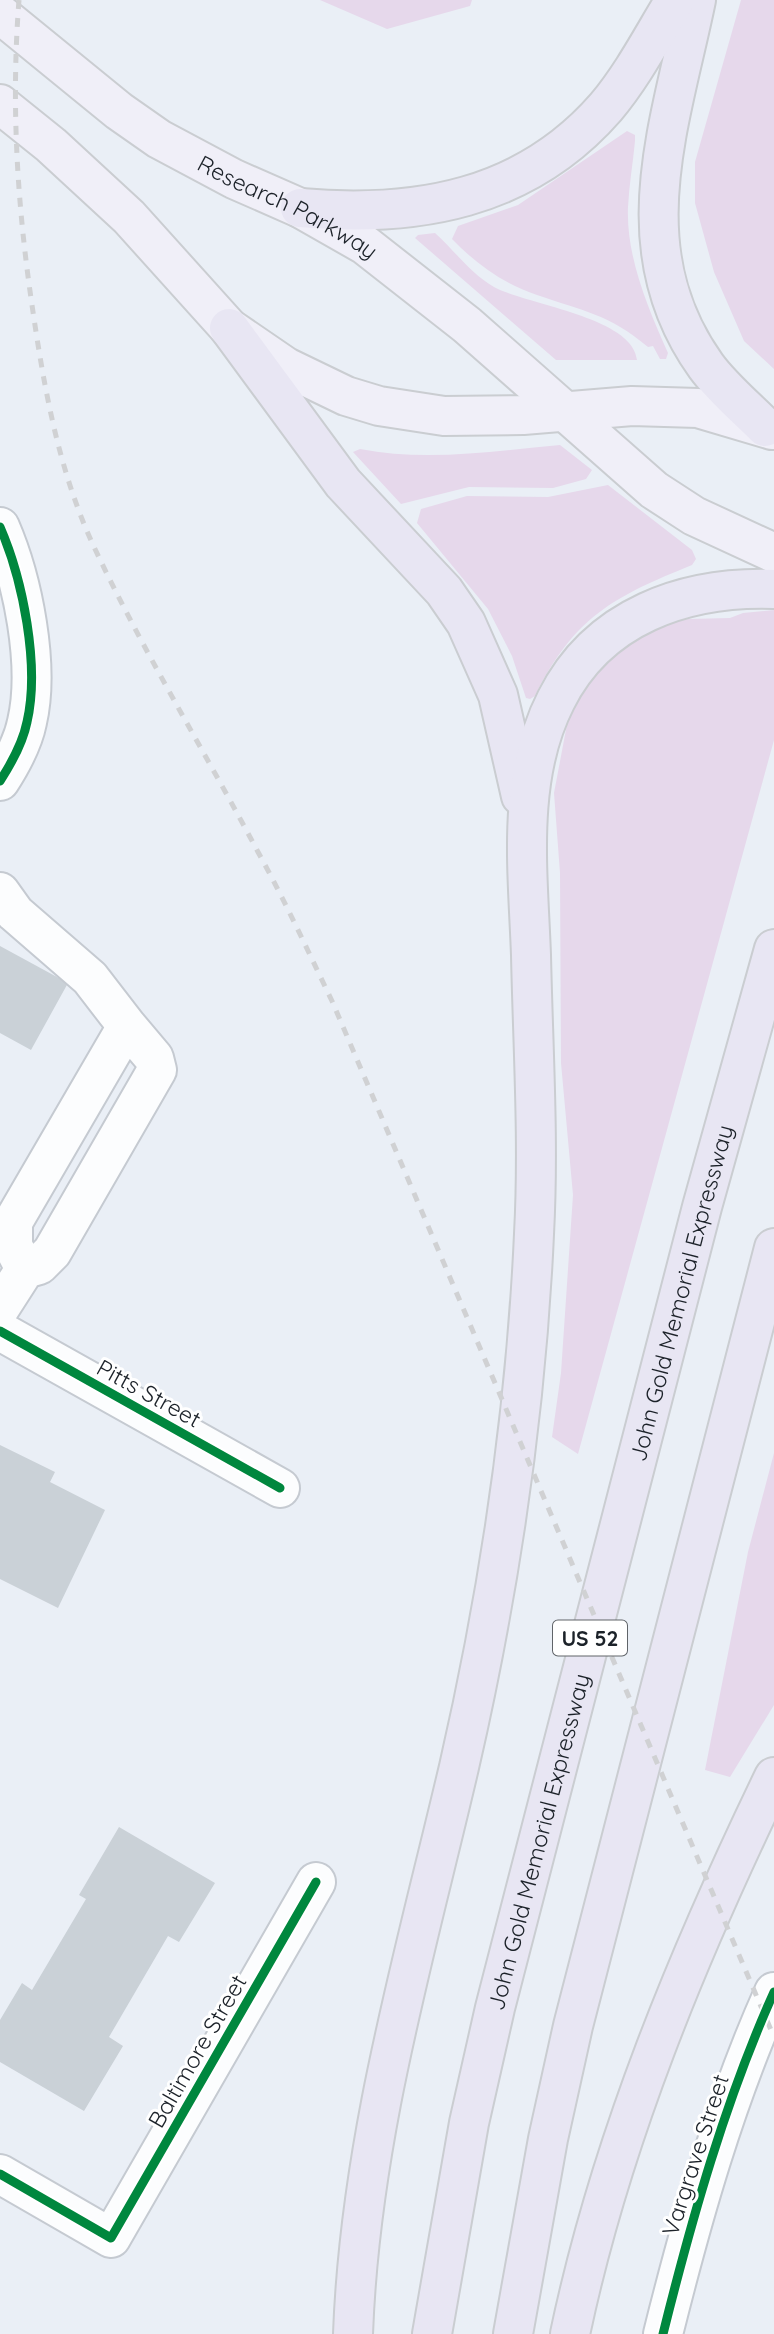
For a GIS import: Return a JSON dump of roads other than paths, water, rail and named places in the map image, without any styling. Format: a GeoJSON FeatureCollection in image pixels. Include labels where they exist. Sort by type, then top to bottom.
{"type":"FeatureCollection","features":[{"type":"Feature","properties":{"kind":"highway"},"geometry":{"type":"LineString","coordinates":[[300,208],[339,211],[408,209],[488,190],[521,175],[581,134],[607,106],[675,0]]}},
{"type":"Feature","properties":{"kind":"highway"},"geometry":{"type":"LineString","coordinates":[[696,0],[661,168],[657,233],[671,295],[693,345],[706,367],[770,429]]}},
{"type":"Feature","properties":{"kind":"highway"},"geometry":{"type":"LineString","coordinates":[[229,328],[343,483],[444,591],[466,623],[498,695],[527,825]]}},
{"type":"Feature","properties":{"kind":"highway"},"geometry":{"type":"LineString","coordinates":[[353,2334],[364,2204],[380,2104],[485,1645],[504,1538],[517,1438],[535,1233],[536,1130],[527,825],[533,769],[556,699],[575,669],[597,644],[625,621],[654,607],[720,591],[774,589]]}},
{"type":"Feature","properties":{"kind":"highway","name":"John Gold Memorial Expressway"},"geometry":{"type":"LineString","coordinates":[[432,2334],[470,2123],[514,1931],[702,1207],[774,949]]}},
{"type":"Feature","properties":{"kind":"highway"},"geometry":{"type":"LineString","coordinates":[[513,2334],[548,2139],[573,2026],[774,1248]]}},
{"type":"Feature","properties":{"kind":"highway"},"geometry":{"type":"LineString","coordinates":[[570,2334],[605,2199],[640,2090],[704,1927],[774,1777]]}},
{"type":"Feature","properties":{"kind":"main road","name":"Research Parkway"},"geometry":{"type":"LineString","coordinates":[[0,14],[119,111],[159,139],[234,179],[332,224],[394,266],[674,504],[774,552]]}},
{"type":"Feature","properties":{"kind":"main road"},"geometry":{"type":"LineString","coordinates":[[0,104],[51,145],[129,216],[229,328],[313,381],[379,406],[444,416],[673,406],[698,408],[770,429]]}},
{"type":"Feature","properties":{"kind":"street"},"geometry":{"type":"LineString","coordinates":[[0,527],[22,603],[32,694],[27,725],[0,781]]}},
{"type":"Feature","properties":{"kind":"street"},"geometry":{"type":"LineString","coordinates":[[0,892],[15,913],[90,978],[153,1058],[157,1070],[52,1252],[39,1265],[25,1269],[0,1308]]}},
{"type":"Feature","properties":{"kind":"street","name":"Pitts Street"},"geometry":{"type":"LineString","coordinates":[[0,1331],[280,1488]]}},
{"type":"Feature","properties":{"kind":"street","name":"Baltimore Street"},"geometry":{"type":"LineString","coordinates":[[0,2174],[111,2238],[316,1882]]}},
{"type":"Feature","properties":{"kind":"street","name":"Vargrave Street"},"geometry":{"type":"LineString","coordinates":[[663,2334],[701,2192],[731,2101],[774,1992]]}},
{"type":"Feature","properties":{"kind":"railway"},"geometry":{"type":"LineString","coordinates":[[19,0],[17,153],[27,267],[54,430],[82,520],[134,626],[268,870],[332,1001],[774,2037]]}}]}
